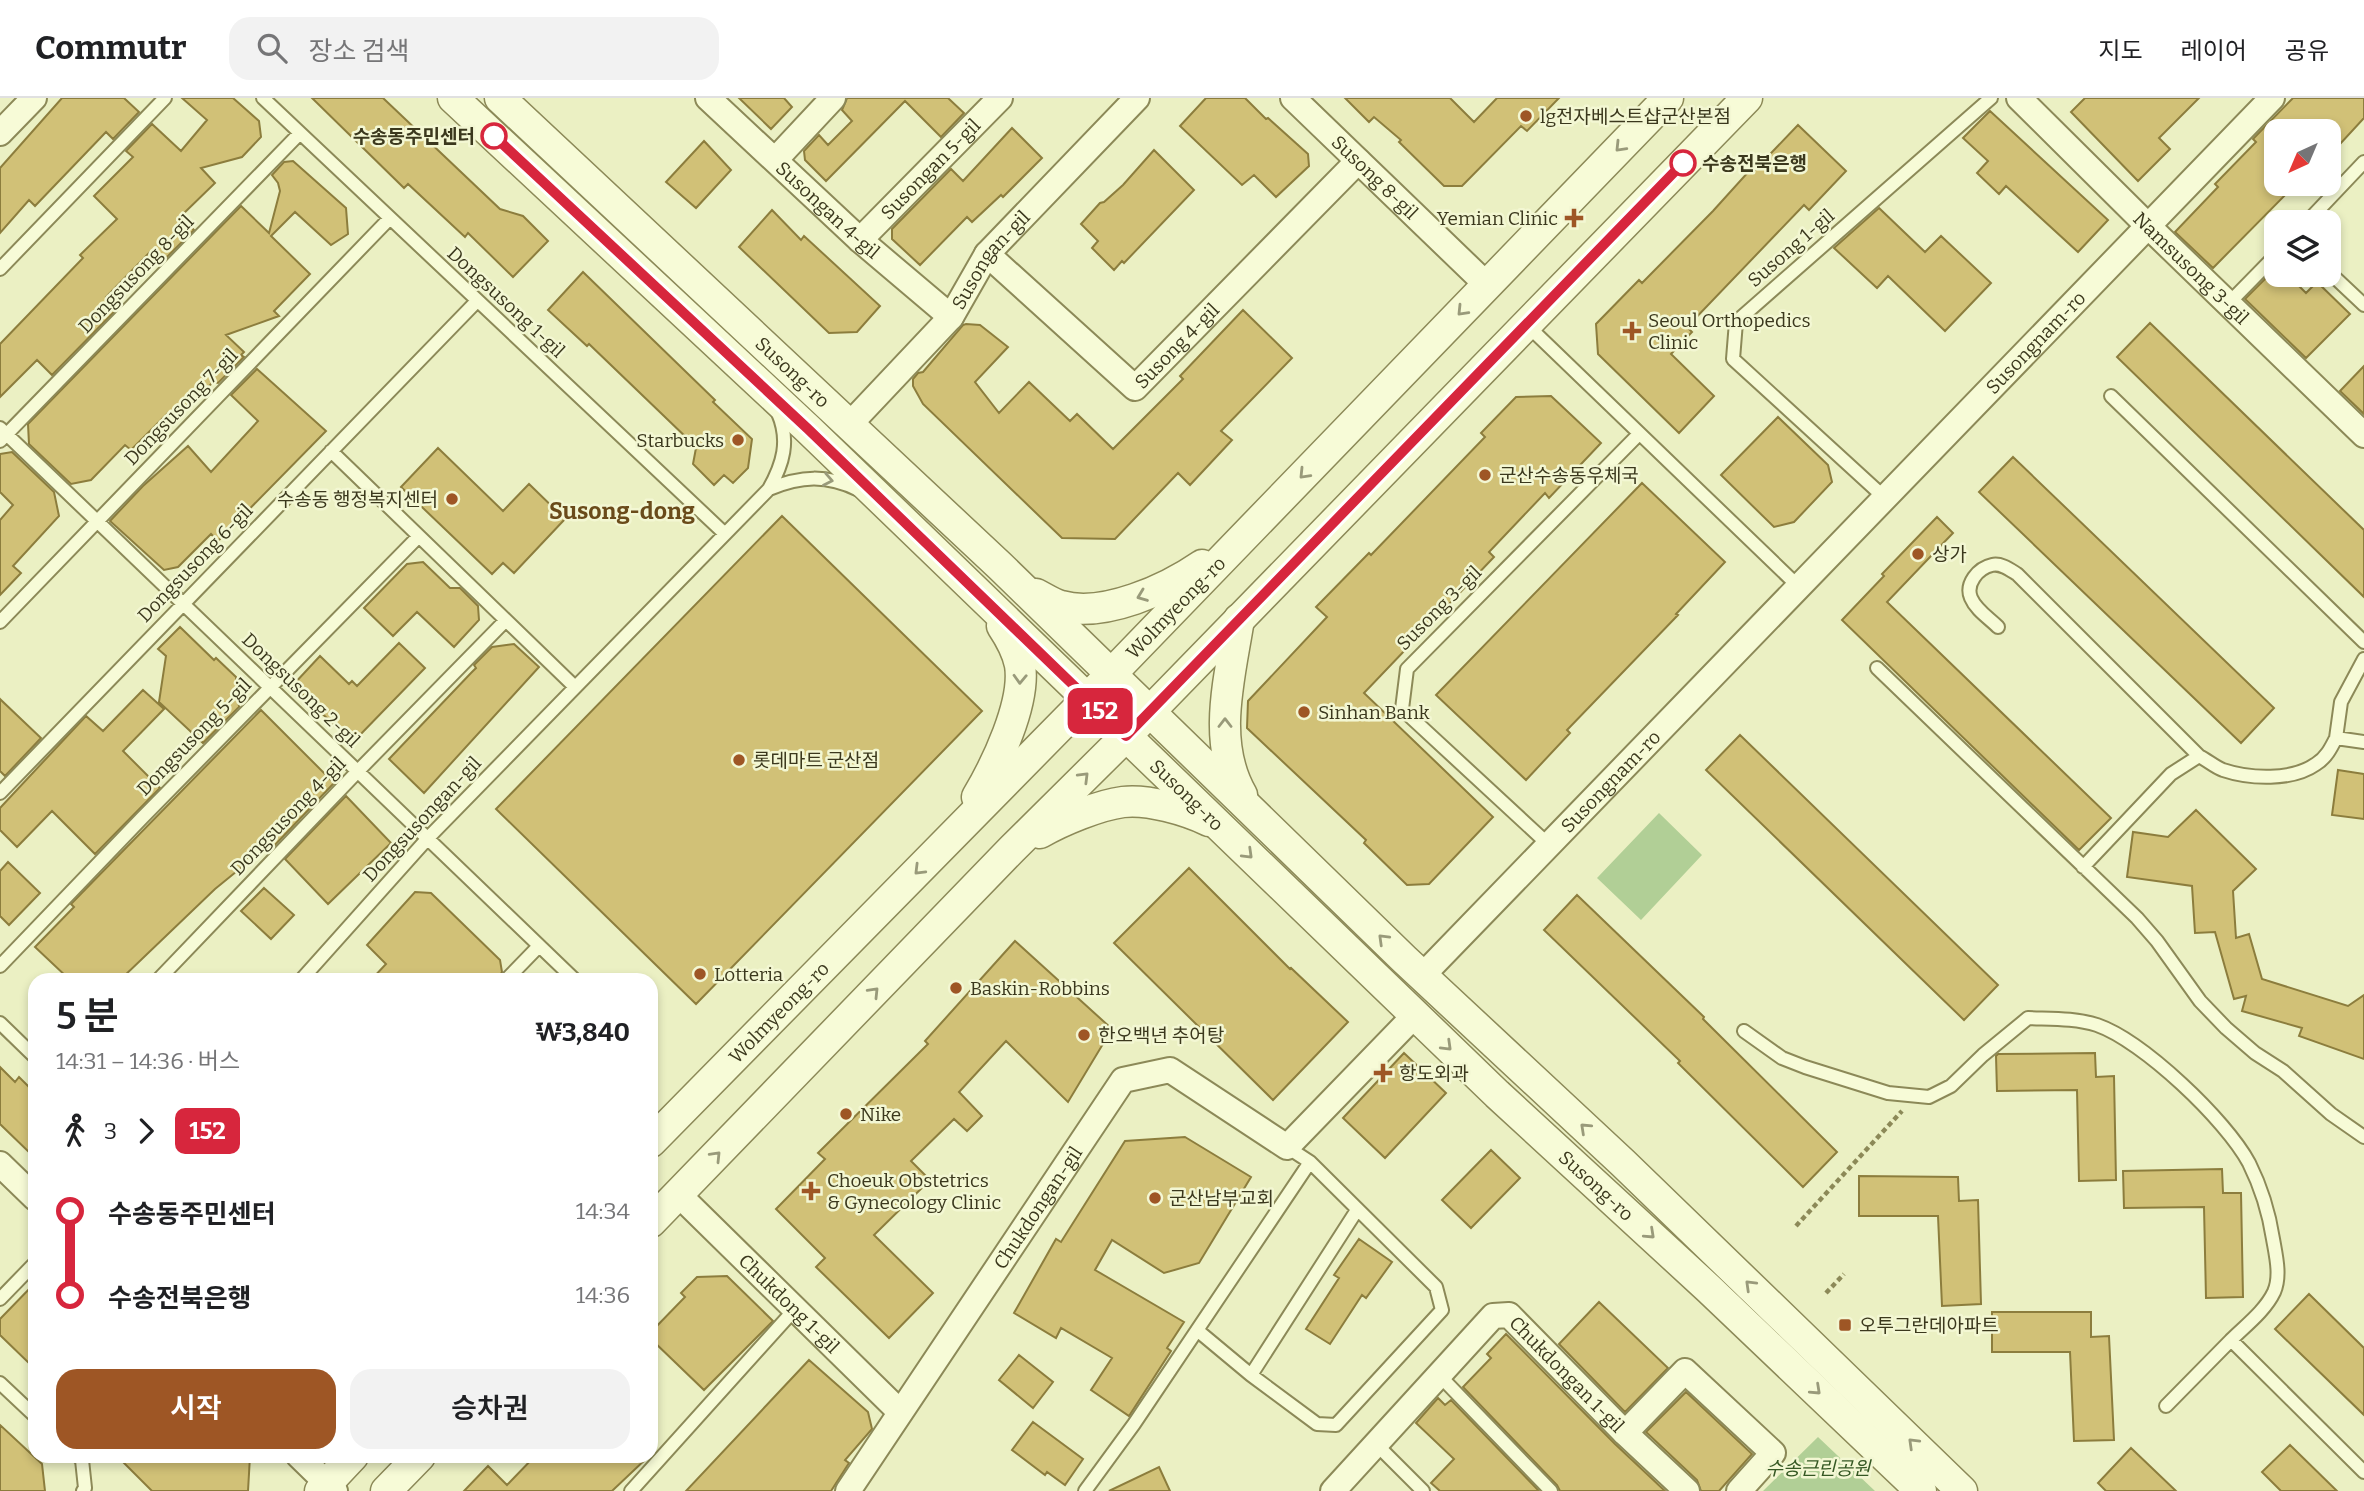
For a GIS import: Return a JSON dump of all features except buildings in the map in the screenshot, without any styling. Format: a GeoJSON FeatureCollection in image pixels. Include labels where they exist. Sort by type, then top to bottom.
{"type":"FeatureCollection","features":[{"type":"Feature","properties":{"kind":"street"},"geometry":{"type":"LineString","coordinates":[[0,133],[34,98]]}},
{"type":"Feature","properties":{"kind":"street","name":"Susong-ro"},"geometry":{"type":"LineString","coordinates":[[453,98],[885,503],[1497,1094],[1838,1410],[1921,1491]]}},
{"type":"Feature","properties":{"kind":"street","name":"Susong-ro"},"geometry":{"type":"LineString","coordinates":[[500,98],[1009,575],[1422,976],[1623,1163],[1962,1491]]}},
{"type":"Feature","properties":{"kind":"street","name":"Susongan 4-gil"},"geometry":{"type":"LineString","coordinates":[[708,98],[860,240],[951,317]]}},
{"type":"Feature","properties":{"kind":"street"},"geometry":{"type":"LineString","coordinates":[[776,159],[833,98]]}},
{"type":"Feature","properties":{"kind":"street","name":"Susongan 5-gil"},"geometry":{"type":"LineString","coordinates":[[860,240],[1000,98]]}},
{"type":"Feature","properties":{"kind":"street","name":"Susongan-gil"},"geometry":{"type":"LineString","coordinates":[[850,424],[951,317],[988,254],[1137,98]]}},
{"type":"Feature","properties":{"kind":"street","name":"Susong 8-gil"},"geometry":{"type":"LineString","coordinates":[[1293,98],[1487,285]]}},
{"type":"Feature","properties":{"kind":"street","name":"Wolmyeong-ro"},"geometry":{"type":"LineString","coordinates":[[658,1135],[1087,699],[1668,98]]}},
{"type":"Feature","properties":{"kind":"street"},"geometry":{"type":"LineString","coordinates":[[658,1215],[1746,98]]}},
{"type":"Feature","properties":{"kind":"street","name":"Namsusong 3-gil"},"geometry":{"type":"LineString","coordinates":[[2019,98],[2364,435]]}},
{"type":"Feature","properties":{"kind":"street","name":"Susongnam-ro"},"geometry":{"type":"LineString","coordinates":[[1422,976],[2272,98]]}},
{"type":"Feature","properties":{"kind":"street","name":"Susong 4-gil"},"geometry":{"type":"LineString","coordinates":[[988,254],[1135,388],[1358,161]]}},
{"type":"Feature","properties":{"kind":"street"},"geometry":{"type":"LineString","coordinates":[[1009,575],[1038,595],[1063,607],[1082,609],[1107,606],[1165,587],[1194,571],[1242,537]]}},
{"type":"Feature","properties":{"kind":"street"},"geometry":{"type":"LineString","coordinates":[[958,830],[988,779],[1003,746],[1019,693],[1020,667],[1014,643],[982,597]]}},
{"type":"Feature","properties":{"kind":"street"},"geometry":{"type":"LineString","coordinates":[[1239,619],[1224,721],[1227,756],[1237,785],[1251,810]]}},
{"type":"Feature","properties":{"kind":"street"},"geometry":{"type":"LineString","coordinates":[[1013,849],[1063,820],[1123,802],[1165,806],[1191,813],[1220,827]]}},
{"type":"Feature","properties":{"kind":"street"},"geometry":{"type":"LineString","coordinates":[[1287,1147],[1415,1015]]}},
{"type":"Feature","properties":{"kind":"street","name":"Chukdongan-gil"},"geometry":{"type":"LineString","coordinates":[[848,1491],[1123,1080],[1171,1070],[1287,1147]]}},
{"type":"Feature","properties":{"kind":"street"},"geometry":{"type":"LineString","coordinates":[[0,1164],[28,1191]]}},
{"type":"Feature","properties":{"kind":"street","name":"Chukdong 1-gil"},"geometry":{"type":"LineString","coordinates":[[678,1194],[900,1412]]}},
{"type":"Feature","properties":{"kind":"street","name":"Chukdongan 1-gil"},"geometry":{"type":"LineString","coordinates":[[1333,1491],[1493,1316],[1509,1315],[1625,1433],[1687,1491]]}},
{"type":"Feature","properties":{"kind":"street"},"geometry":{"type":"LineString","coordinates":[[1625,1433],[1685,1371],[1773,1453],[1739,1491]]}},
{"type":"Feature","properties":{"kind":"street"},"geometry":{"type":"LineString","coordinates":[[305,1463],[327,1488],[347,1463]]}},
{"type":"Feature","properties":{"kind":"street"},"geometry":{"type":"LineString","coordinates":[[386,1491],[413,1463]]}},
{"type":"Feature","properties":{"kind":"lane"},"geometry":{"type":"LineString","coordinates":[[0,269],[165,98]]}},
{"type":"Feature","properties":{"kind":"lane","name":"Dongsusong 1-gil"},"geometry":{"type":"LineString","coordinates":[[263,98],[724,533]]}},
{"type":"Feature","properties":{"kind":"lane","name":"Susong 1-gil"},"geometry":{"type":"LineString","coordinates":[[1885,498],[1733,359],[1736,322],[1991,98]]}},
{"type":"Feature","properties":{"kind":"lane","name":"Dongsusong 8-gil"},"geometry":{"type":"LineString","coordinates":[[2,434],[300,133]]}},
{"type":"Feature","properties":{"kind":"lane"},"geometry":{"type":"LineString","coordinates":[[2318,210],[2364,162]]}},
{"type":"Feature","properties":{"kind":"lane","name":"Dongsusong 7-gil"},"geometry":{"type":"LineString","coordinates":[[0,622],[390,218]]}},
{"type":"Feature","properties":{"kind":"lane"},"geometry":{"type":"LineString","coordinates":[[2228,304],[2264,267]]}},
{"type":"Feature","properties":{"kind":"lane"},"geometry":{"type":"LineString","coordinates":[[2341,283],[2364,305]]}},
{"type":"Feature","properties":{"kind":"lane","name":"Dongsusong 6-gil"},"geometry":{"type":"LineString","coordinates":[[0,793],[477,301]]}},
{"type":"Feature","properties":{"kind":"lane"},"geometry":{"type":"LineString","coordinates":[[1527,324],[1799,587]]}},
{"type":"Feature","properties":{"kind":"lane"},"geometry":{"type":"LineString","coordinates":[[763,387],[783,426],[785,447],[780,468],[769,489]]}},
{"type":"Feature","properties":{"kind":"lane"},"geometry":{"type":"LineString","coordinates":[[2111,396],[2364,642]]}},
{"type":"Feature","properties":{"kind":"lane","name":"Dongsusong 2-gil"},"geometry":{"type":"LineString","coordinates":[[2,434],[98,520],[269,688],[568,973]]}},
{"type":"Feature","properties":{"kind":"lane","name":"Susong 3-gil"},"geometry":{"type":"LineString","coordinates":[[1549,845],[1402,709],[1407,669],[1639,434]]}},
{"type":"Feature","properties":{"kind":"lane"},"geometry":{"type":"LineString","coordinates":[[331,451],[575,687]]}},
{"type":"Feature","properties":{"kind":"lane"},"geometry":{"type":"LineString","coordinates":[[769,489],[793,479],[820,478],[848,485],[885,503]]}},
{"type":"Feature","properties":{"kind":"lane","name":"Dongsusongan-gil"},"geometry":{"type":"LineString","coordinates":[[307,973],[428,838],[769,489]]}},
{"type":"Feature","properties":{"kind":"lane","name":"Dongsusong 5-gil"},"geometry":{"type":"LineString","coordinates":[[0,966],[418,537]]}},
{"type":"Feature","properties":{"kind":"lane"},"geometry":{"type":"LineString","coordinates":[[1997,626],[1976,606],[1970,597],[1969,588],[1972,579],[1982,569],[1993,564],[2006,566],[2017,574],[2199,756],[2222,769],[2250,776],[2288,775],[2315,765],[2328,753],[2336,738],[2341,702],[2364,659]]}},
{"type":"Feature","properties":{"kind":"lane","name":"Dongsusong 4-gil"},"geometry":{"type":"LineString","coordinates":[[165,973],[505,621]]}},
{"type":"Feature","properties":{"kind":"lane"},"geometry":{"type":"LineString","coordinates":[[1877,668],[2137,918],[2200,1001],[2226,1028],[2255,1053],[2283,1071],[2331,1114],[2364,1137]]}},
{"type":"Feature","properties":{"kind":"lane"},"geometry":{"type":"LineString","coordinates":[[2336,738],[2364,742]]}},
{"type":"Feature","properties":{"kind":"lane"},"geometry":{"type":"LineString","coordinates":[[2083,867],[2171,774],[2199,756]]}},
{"type":"Feature","properties":{"kind":"lane"},"geometry":{"type":"LineString","coordinates":[[513,973],[539,946]]}},
{"type":"Feature","properties":{"kind":"lane"},"geometry":{"type":"LineString","coordinates":[[1744,1031],[1783,1058],[1805,1067],[1888,1093],[1929,1097],[1951,1086],[2028,1018],[2064,1019],[2097,1025],[2139,1049],[2162,1067],[2234,1140],[2249,1163],[2266,1206],[2278,1276],[2274,1293],[2261,1310],[2166,1406]]}},
{"type":"Feature","properties":{"kind":"lane"},"geometry":{"type":"LineString","coordinates":[[0,1023],[28,1050]]}},
{"type":"Feature","properties":{"kind":"lane","name":"Chukdongan-gil"},"geometry":{"type":"LineString","coordinates":[[1251,1375],[1317,1424],[1336,1424],[1442,1310],[1436,1287],[1310,1162],[1287,1147]]}},
{"type":"Feature","properties":{"kind":"lane"},"geometry":{"type":"LineString","coordinates":[[1085,1491],[1310,1162]]}},
{"type":"Feature","properties":{"kind":"lane"},"geometry":{"type":"LineString","coordinates":[[1197,1330],[1251,1375],[1357,1210]]}},
{"type":"Feature","properties":{"kind":"lane"},"geometry":{"type":"LineString","coordinates":[[0,1299],[28,1270]]}},
{"type":"Feature","properties":{"kind":"lane"},"geometry":{"type":"LineString","coordinates":[[658,1461],[795,1309]]}},
{"type":"Feature","properties":{"kind":"lane"},"geometry":{"type":"LineString","coordinates":[[2231,1340],[2364,1472]]}},
{"type":"Feature","properties":{"kind":"lane"},"geometry":{"type":"LineString","coordinates":[[1440,1376],[1551,1491]]}},
{"type":"Feature","properties":{"kind":"lane"},"geometry":{"type":"LineString","coordinates":[[0,1383],[28,1409]]}},
{"type":"Feature","properties":{"kind":"lane"},"geometry":{"type":"LineString","coordinates":[[1377,1445],[1423,1491]]}},
{"type":"Feature","properties":{"kind":"lane"},"geometry":{"type":"LineString","coordinates":[[82,1463],[83,1491]]}},
{"type":"Feature","properties":{"kind":"lane"},"geometry":{"type":"LineString","coordinates":[[631,1491],[656,1463]]}},
{"type":"Feature","properties":{"kind":"path"},"geometry":{"type":"LineString","coordinates":[[1796,1226],[1909,1104]]}},
{"type":"Feature","properties":{"kind":"path"},"geometry":{"type":"LineString","coordinates":[[1826,1293],[1844,1274]]}},
{"type":"Feature","properties":{"kind":"green space"},"geometry":{"type":"Polygon","coordinates":[[[1659,813],[1702,855],[1641,920],[1597,878],[1659,813]]]}},
{"type":"Feature","properties":{"kind":"green space","name":"수송근린공원"},"geometry":{"type":"Polygon","coordinates":[[[1818,1437],[1875,1491],[1763,1491],[1818,1437]]]}},
{"type":"Feature","properties":{"kind":"bus line","name":"152"},"geometry":{"type":"LineString","coordinates":[[494,136],[808,429],[1126,736],[1683,163]]}},
{"type":"Feature","properties":{"kind":"place","name":"lg전자베스트샵군산본점"},"geometry":{"type":"Point","coordinates":[1526,116]}},
{"type":"Feature","properties":{"kind":"place","name":"수송동주민센터"},"geometry":{"type":"Point","coordinates":[494,136]}},
{"type":"Feature","properties":{"kind":"place","name":"수송전북은행"},"geometry":{"type":"Point","coordinates":[1683,163]}},
{"type":"Feature","properties":{"kind":"place","name":"Yemian Clinic"},"geometry":{"type":"Point","coordinates":[1574,218]}},
{"type":"Feature","properties":{"kind":"place","name":"Seoul Orthopedics Clinic"},"geometry":{"type":"Point","coordinates":[1632,331]}},
{"type":"Feature","properties":{"kind":"place","name":"Starbucks"},"geometry":{"type":"Point","coordinates":[738,440]}},
{"type":"Feature","properties":{"kind":"place","name":"군산수송동우체국"},"geometry":{"type":"Point","coordinates":[1485,475]}},
{"type":"Feature","properties":{"kind":"place","name":"수송동 행정복지센터"},"geometry":{"type":"Point","coordinates":[452,499]}},
{"type":"Feature","properties":{"kind":"place","name":"상가"},"geometry":{"type":"Point","coordinates":[1918,554]}},
{"type":"Feature","properties":{"kind":"place","name":"Sinhan Bank"},"geometry":{"type":"Point","coordinates":[1304,712]}},
{"type":"Feature","properties":{"kind":"place","name":"롯데마트 군산점"},"geometry":{"type":"Point","coordinates":[739,760]}},
{"type":"Feature","properties":{"kind":"place","name":"Lotteria"},"geometry":{"type":"Point","coordinates":[700,974]}},
{"type":"Feature","properties":{"kind":"place","name":"Baskin-Robbins"},"geometry":{"type":"Point","coordinates":[956,988]}},
{"type":"Feature","properties":{"kind":"place","name":"한오백년 추어탕"},"geometry":{"type":"Point","coordinates":[1084,1035]}},
{"type":"Feature","properties":{"kind":"place","name":"항도외과"},"geometry":{"type":"Point","coordinates":[1383,1073]}},
{"type":"Feature","properties":{"kind":"place","name":"Nike"},"geometry":{"type":"Point","coordinates":[846,1114]}},
{"type":"Feature","properties":{"kind":"place","name":"Choeuk Obstetrics & Gynecology Clinic"},"geometry":{"type":"Point","coordinates":[811,1191]}},
{"type":"Feature","properties":{"kind":"place","name":"군산남부교회"},"geometry":{"type":"Point","coordinates":[1155,1198]}},
{"type":"Feature","properties":{"kind":"place","name":"오투그란데아파트"},"geometry":{"type":"Point","coordinates":[1845,1325]}},
{"type":"Feature","properties":{"kind":"district","name":"Susong-dong"},"geometry":{"type":"Point","coordinates":[622,511]}}]}
